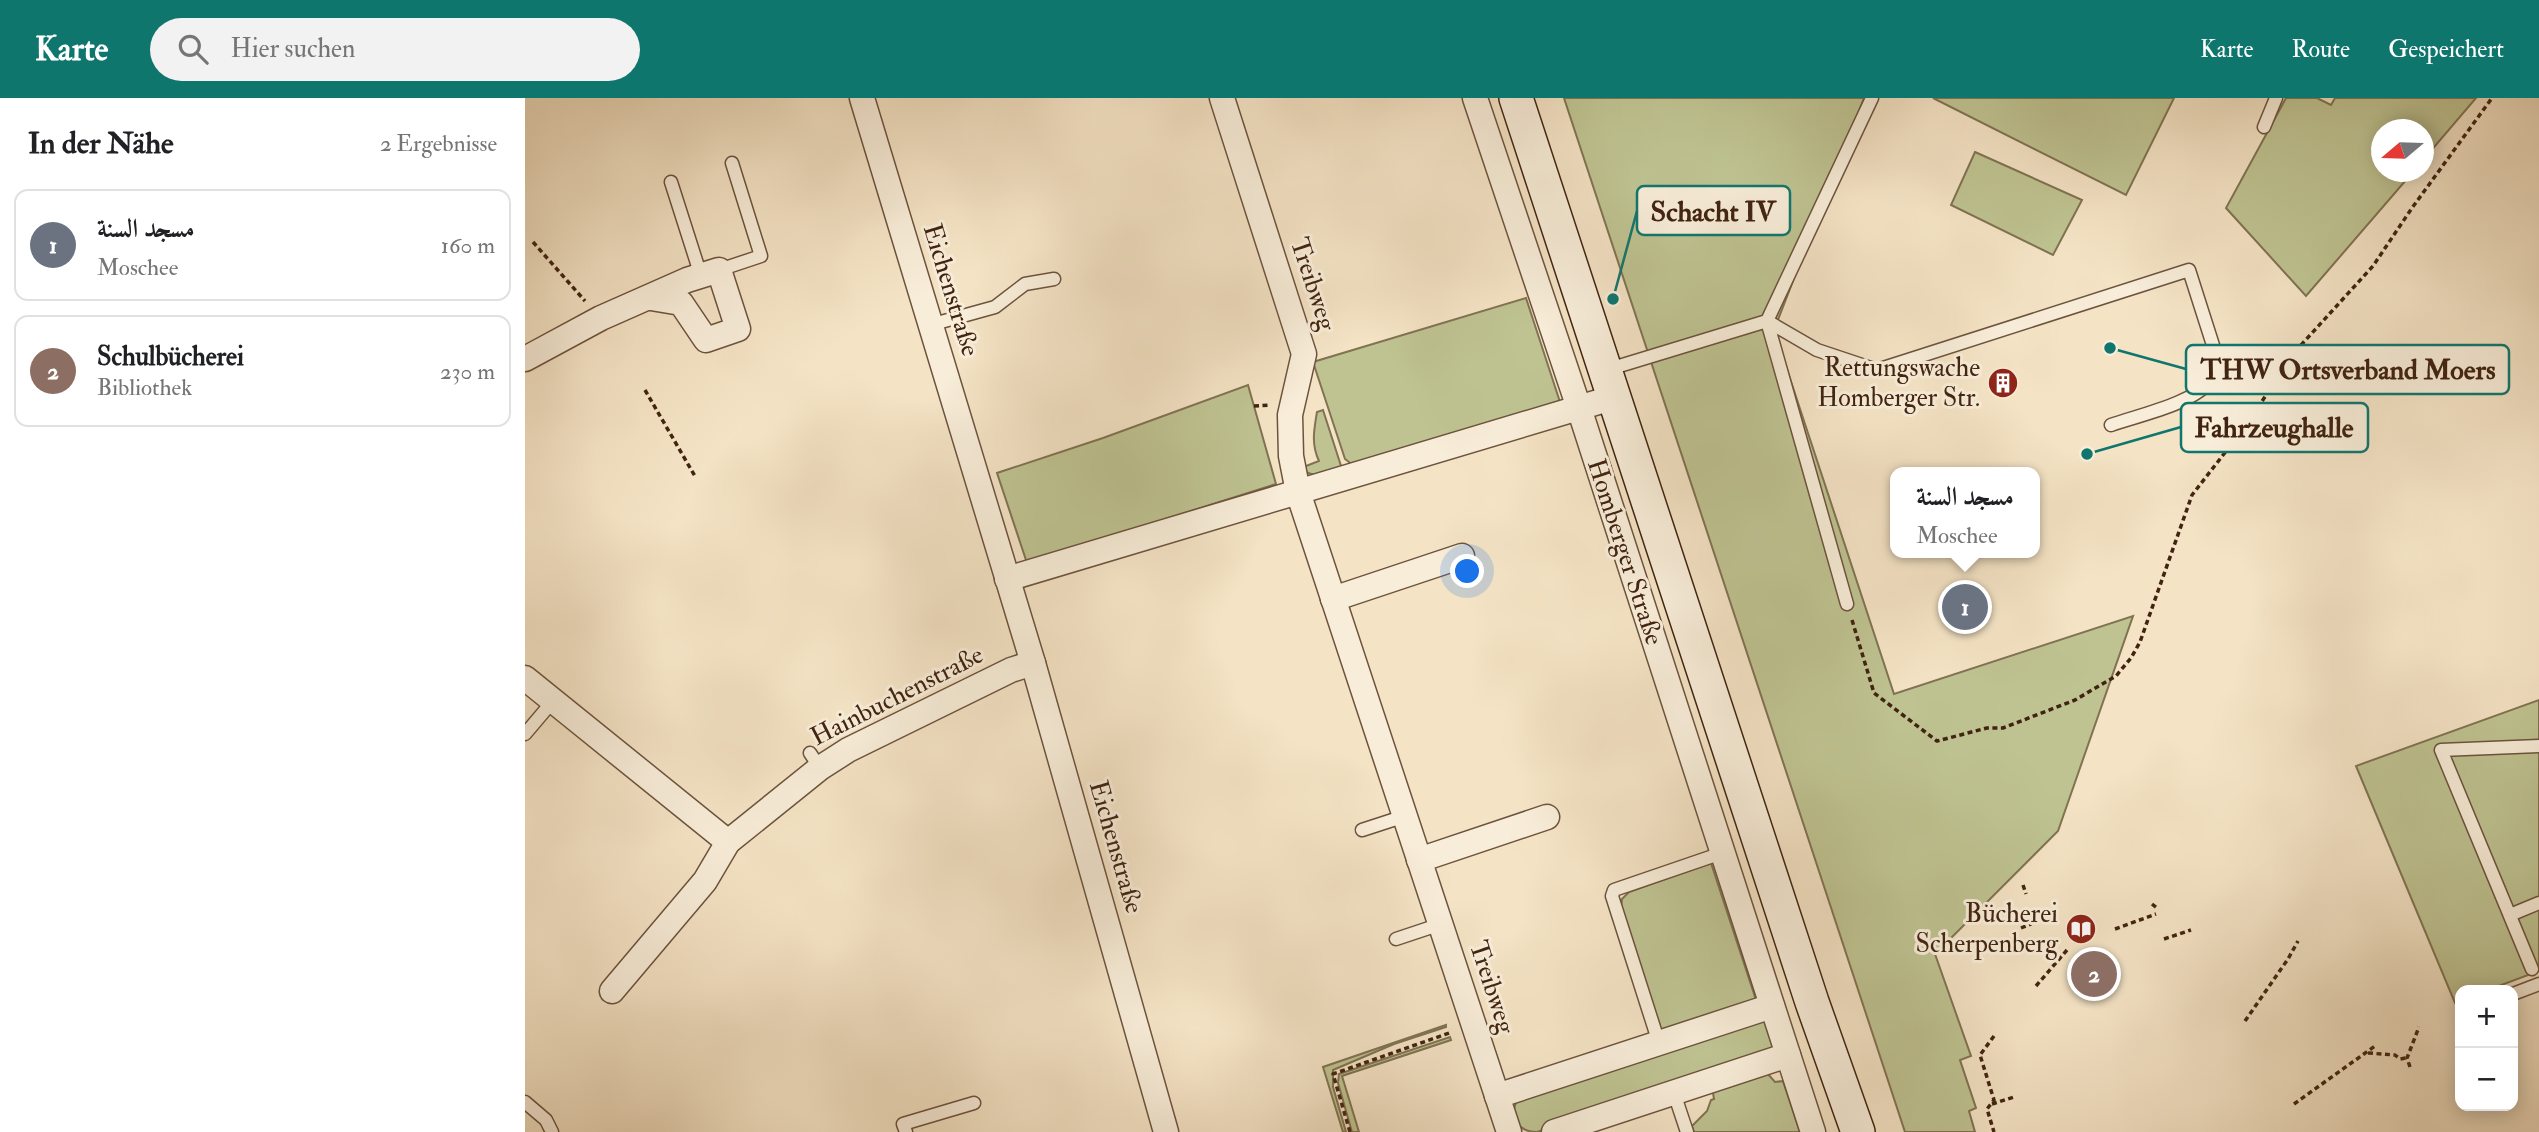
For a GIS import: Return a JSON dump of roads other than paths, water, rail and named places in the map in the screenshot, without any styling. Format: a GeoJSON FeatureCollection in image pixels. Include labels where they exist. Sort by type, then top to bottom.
{"type":"FeatureCollection","features":[{"type":"Feature","properties":{"kind":"main road","name":"Homberger Straße"},"geometry":{"type":"LineString","coordinates":[[1516,98],[1808,989],[1858,1132]]}},
{"type":"Feature","properties":{"kind":"street","name":"Eichenstraße"},"geometry":{"type":"LineString","coordinates":[[862,98],[1033,663],[1166,1132]]}},
{"type":"Feature","properties":{"kind":"street","name":"Treibweg"},"geometry":{"type":"LineString","coordinates":[[1222,98],[1304,354],[1290,415],[1291,456],[1298,492],[1509,1132]]}},
{"type":"Feature","properties":{"kind":"street","name":"Homberger Straße"},"geometry":{"type":"LineString","coordinates":[[1475,98],[1579,408],[1813,1132]]}},
{"type":"Feature","properties":{"kind":"street"},"geometry":{"type":"LineString","coordinates":[[525,359],[601,318],[710,273],[738,329],[706,340],[681,303],[651,298]]}},
{"type":"Feature","properties":{"kind":"street"},"geometry":{"type":"LineString","coordinates":[[1007,579],[1579,408],[1610,384]]}},
{"type":"Feature","properties":{"kind":"street"},"geometry":{"type":"LineString","coordinates":[[1333,599],[1462,556]]}},
{"type":"Feature","properties":{"kind":"street","name":"Hainbuchenstraße"},"geometry":{"type":"LineString","coordinates":[[612,991],[705,881],[728,842],[815,761],[861,744],[1011,670],[1033,663]]}},
{"type":"Feature","properties":{"kind":"street"},"geometry":{"type":"LineString","coordinates":[[525,678],[728,842]]}},
{"type":"Feature","properties":{"kind":"street"},"geometry":{"type":"LineString","coordinates":[[1419,860],[1547,817]]}},
{"type":"Feature","properties":{"kind":"street"},"geometry":{"type":"LineString","coordinates":[[1497,1096],[1772,1006]]}},
{"type":"Feature","properties":{"kind":"street"},"geometry":{"type":"LineString","coordinates":[[1553,1132],[1787,1055]]}},
{"type":"Feature","properties":{"kind":"lane"},"geometry":{"type":"LineString","coordinates":[[1847,604],[1767,321],[1872,98]]}},
{"type":"Feature","properties":{"kind":"lane"},"geometry":{"type":"LineString","coordinates":[[2263,127],[2276,98]]}},
{"type":"Feature","properties":{"kind":"lane"},"geometry":{"type":"LineString","coordinates":[[671,182],[710,273],[761,256],[732,163]]}},
{"type":"Feature","properties":{"kind":"lane"},"geometry":{"type":"LineString","coordinates":[[1767,321],[1817,350],[1877,370],[2189,270],[2219,364],[2212,380],[2198,393],[2178,402],[2111,425]]}},
{"type":"Feature","properties":{"kind":"lane"},"geometry":{"type":"LineString","coordinates":[[930,325],[995,307],[1025,284],[1054,279]]}},
{"type":"Feature","properties":{"kind":"lane"},"geometry":{"type":"LineString","coordinates":[[1610,384],[1767,321]]}},
{"type":"Feature","properties":{"kind":"lane"},"geometry":{"type":"LineString","coordinates":[[525,734],[553,701]]}},
{"type":"Feature","properties":{"kind":"lane"},"geometry":{"type":"LineString","coordinates":[[2532,969],[2441,750],[2539,746]]}},
{"type":"Feature","properties":{"kind":"lane"},"geometry":{"type":"LineString","coordinates":[[1362,830],[1405,816]]}},
{"type":"Feature","properties":{"kind":"lane"},"geometry":{"type":"LineString","coordinates":[[1659,1043],[1612,896],[1614,890],[1722,853]]}},
{"type":"Feature","properties":{"kind":"lane"},"geometry":{"type":"LineString","coordinates":[[2509,915],[2539,903]]}},
{"type":"Feature","properties":{"kind":"lane"},"geometry":{"type":"LineString","coordinates":[[1396,939],[1441,924]]}},
{"type":"Feature","properties":{"kind":"lane"},"geometry":{"type":"LineString","coordinates":[[2518,992],[2539,984]]}},
{"type":"Feature","properties":{"kind":"lane"},"geometry":{"type":"LineString","coordinates":[[1674,1093],[1687,1132]]}},
{"type":"Feature","properties":{"kind":"lane"},"geometry":{"type":"LineString","coordinates":[[525,1102],[547,1120],[552,1132]]}},
{"type":"Feature","properties":{"kind":"lane"},"geometry":{"type":"LineString","coordinates":[[906,1132],[902,1124],[974,1103]]}},
{"type":"Feature","properties":{"kind":"place","name":"Schacht IV"},"geometry":{"type":"Point","coordinates":[1613,299]}},
{"type":"Feature","properties":{"kind":"place","name":"THW Ortsverband Moers"},"geometry":{"type":"Point","coordinates":[2110,348]}},
{"type":"Feature","properties":{"kind":"place","name":"Rettungswache Homberger Str."},"geometry":{"type":"Point","coordinates":[2003,383]}},
{"type":"Feature","properties":{"kind":"place","name":"Fahrzeughalle"},"geometry":{"type":"Point","coordinates":[2087,454]}},
{"type":"Feature","properties":{"kind":"place","name":"مسجد السنة"},"geometry":{"type":"Point","coordinates":[1965,607]}},
{"type":"Feature","properties":{"kind":"place","name":"Bücherei Scherpenberg"},"geometry":{"type":"Point","coordinates":[2081,929]}},
{"type":"Feature","properties":{"kind":"place","name":"Schulbücherei"},"geometry":{"type":"Point","coordinates":[2094,974]}}]}
